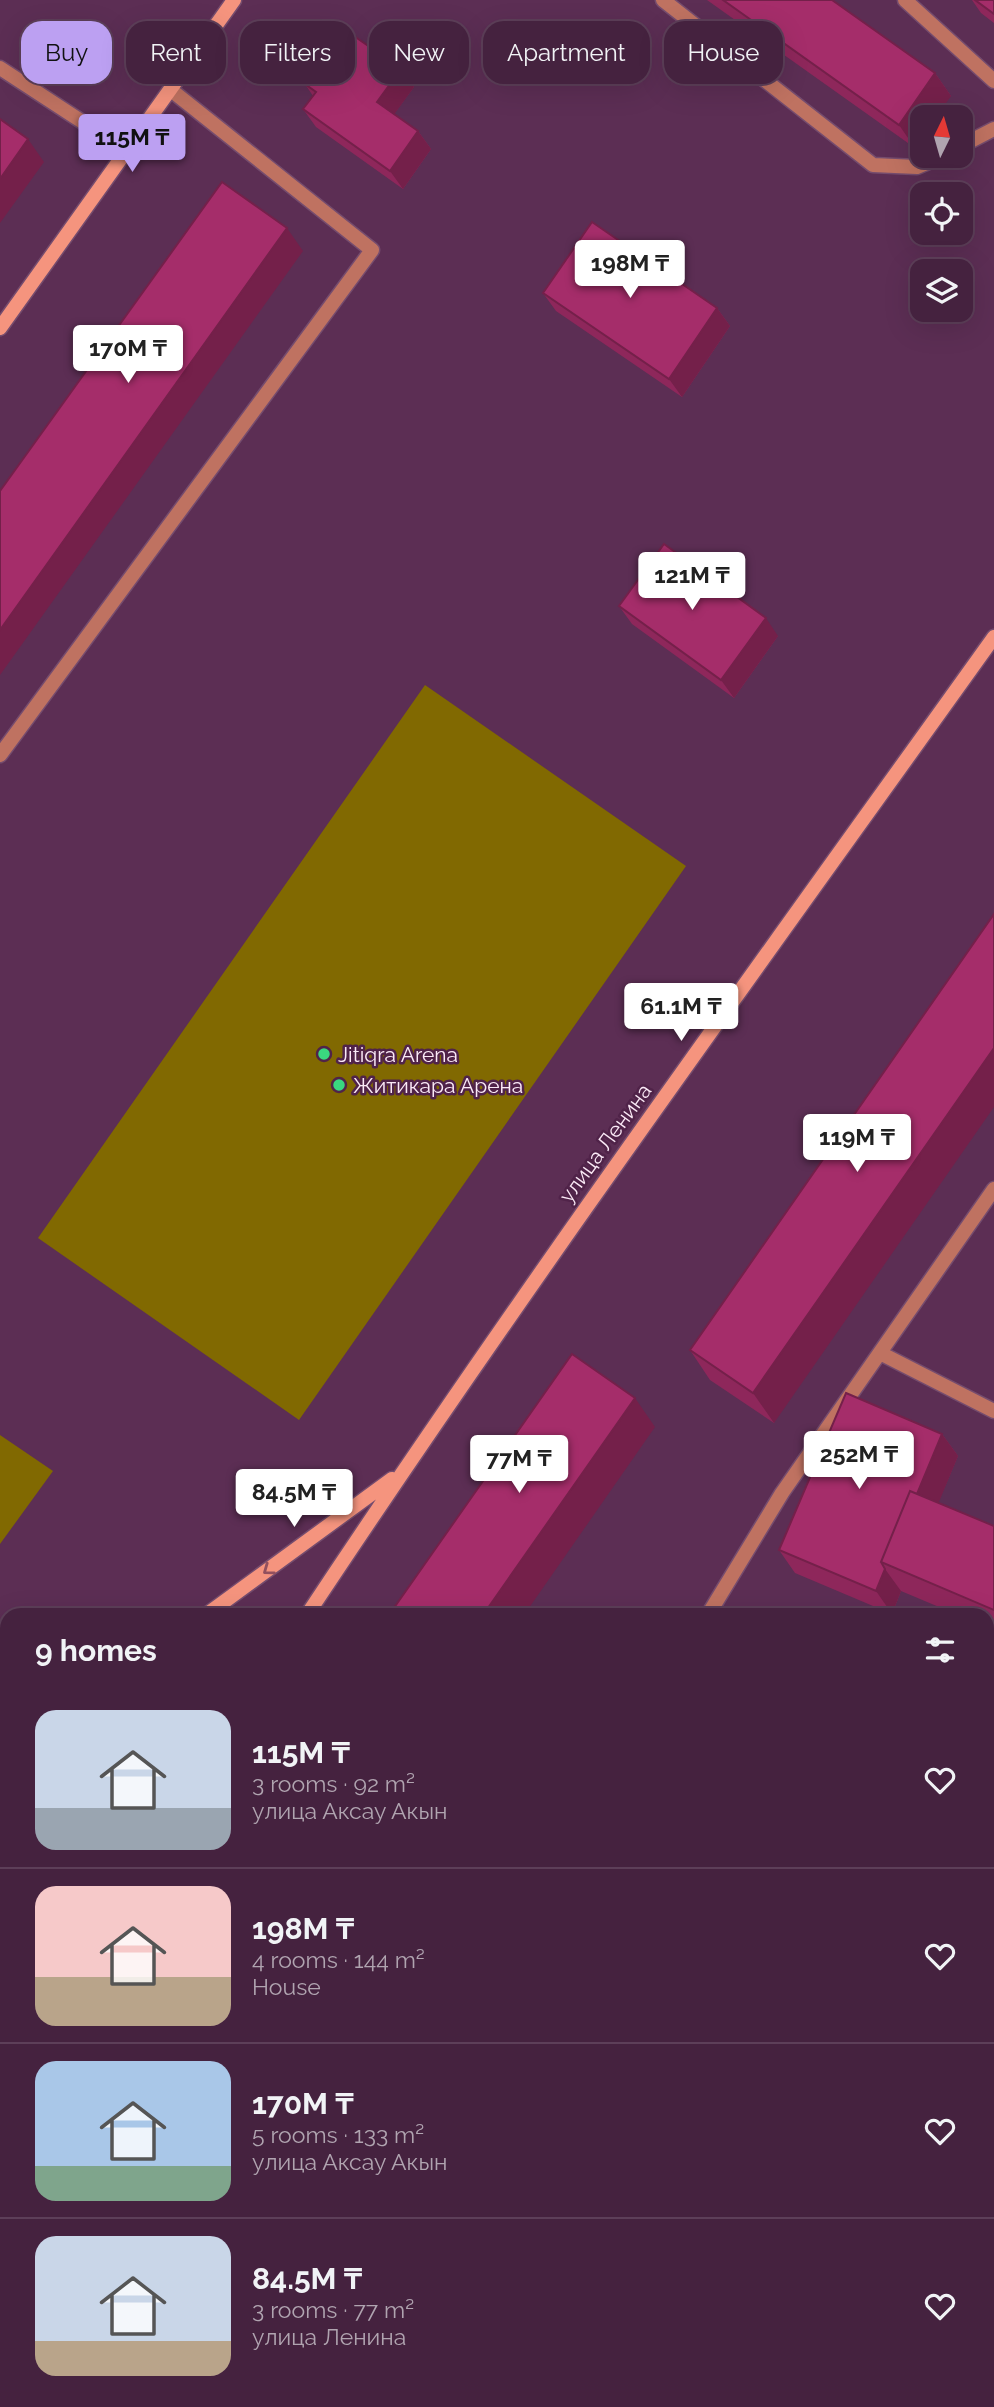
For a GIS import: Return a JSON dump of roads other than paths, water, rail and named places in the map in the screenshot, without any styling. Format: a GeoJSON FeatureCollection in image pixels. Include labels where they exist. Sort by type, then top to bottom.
{"type":"FeatureCollection","features":[{"type":"Feature","properties":{"kind":"street"},"geometry":{"type":"LineString","coordinates":[[0,328],[234,0]]}},
{"type":"Feature","properties":{"kind":"street","name":"улица Ленина"},"geometry":{"type":"LineString","coordinates":[[312,1608],[552,1253],[994,637]]}},
{"type":"Feature","properties":{"kind":"street"},"geometry":{"type":"LineString","coordinates":[[216,1608],[402,1472]]}},
{"type":"Feature","properties":{"kind":"lane"},"geometry":{"type":"LineString","coordinates":[[663,0],[873,165],[910,167]]}},
{"type":"Feature","properties":{"kind":"lane"},"geometry":{"type":"LineString","coordinates":[[905,0],[994,81]]}},
{"type":"Feature","properties":{"kind":"lane"},"geometry":{"type":"LineString","coordinates":[[0,68],[127,151]]}},
{"type":"Feature","properties":{"kind":"lane"},"geometry":{"type":"LineString","coordinates":[[0,755],[372,250],[171,90]]}},
{"type":"Feature","properties":{"kind":"lane"},"geometry":{"type":"LineString","coordinates":[[973,140],[994,129]]}},
{"type":"Feature","properties":{"kind":"lane"},"geometry":{"type":"LineString","coordinates":[[712,1608],[782,1493],[994,1189]]}},
{"type":"Feature","properties":{"kind":"lane"},"geometry":{"type":"LineString","coordinates":[[880,1353],[994,1411]]}},
{"type":"Feature","properties":{"kind":"place","name":"Jitiqra Arena"},"geometry":{"type":"Point","coordinates":[324,1054]}},
{"type":"Feature","properties":{"kind":"place","name":"Житикара Арена"},"geometry":{"type":"Point","coordinates":[339,1085]}}]}
